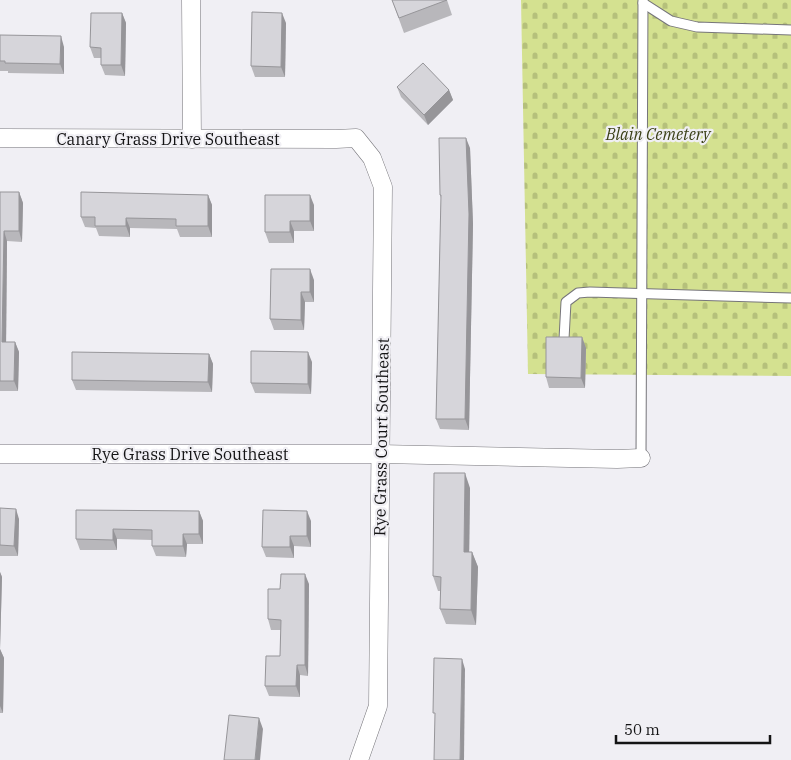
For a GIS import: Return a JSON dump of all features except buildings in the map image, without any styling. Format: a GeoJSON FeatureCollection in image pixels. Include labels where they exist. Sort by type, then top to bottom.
{"type":"FeatureCollection","features":[{"type":"Feature","properties":{"kind":"street"},"geometry":{"type":"LineString","coordinates":[[191,0],[192,138]]}},
{"type":"Feature","properties":{"kind":"street","name":"Canary Grass Drive Southeast"},"geometry":{"type":"LineString","coordinates":[[0,138],[336,139]]}},
{"type":"Feature","properties":{"kind":"street","name":"Rye Grass Court Southeast"},"geometry":{"type":"LineString","coordinates":[[336,139],[356,138],[372,158],[383,187],[378,706],[359,760]]}},
{"type":"Feature","properties":{"kind":"street","name":"Rye Grass Drive Southeast"},"geometry":{"type":"LineString","coordinates":[[0,454],[380,454],[590,459],[641,458]]}},
{"type":"Feature","properties":{"kind":"lane"},"geometry":{"type":"LineString","coordinates":[[643,2],[670,21],[697,27],[791,30]]}},
{"type":"Feature","properties":{"kind":"lane"},"geometry":{"type":"LineString","coordinates":[[641,458],[643,2]]}},
{"type":"Feature","properties":{"kind":"lane"},"geometry":{"type":"LineString","coordinates":[[564,339],[566,302],[578,293],[643,293],[791,298]]}},
{"type":"Feature","properties":{"kind":"green space","name":"Blain Cemetery"},"geometry":{"type":"Polygon","coordinates":[[[521,0],[791,0],[791,376],[528,374],[521,0]]]}}]}
